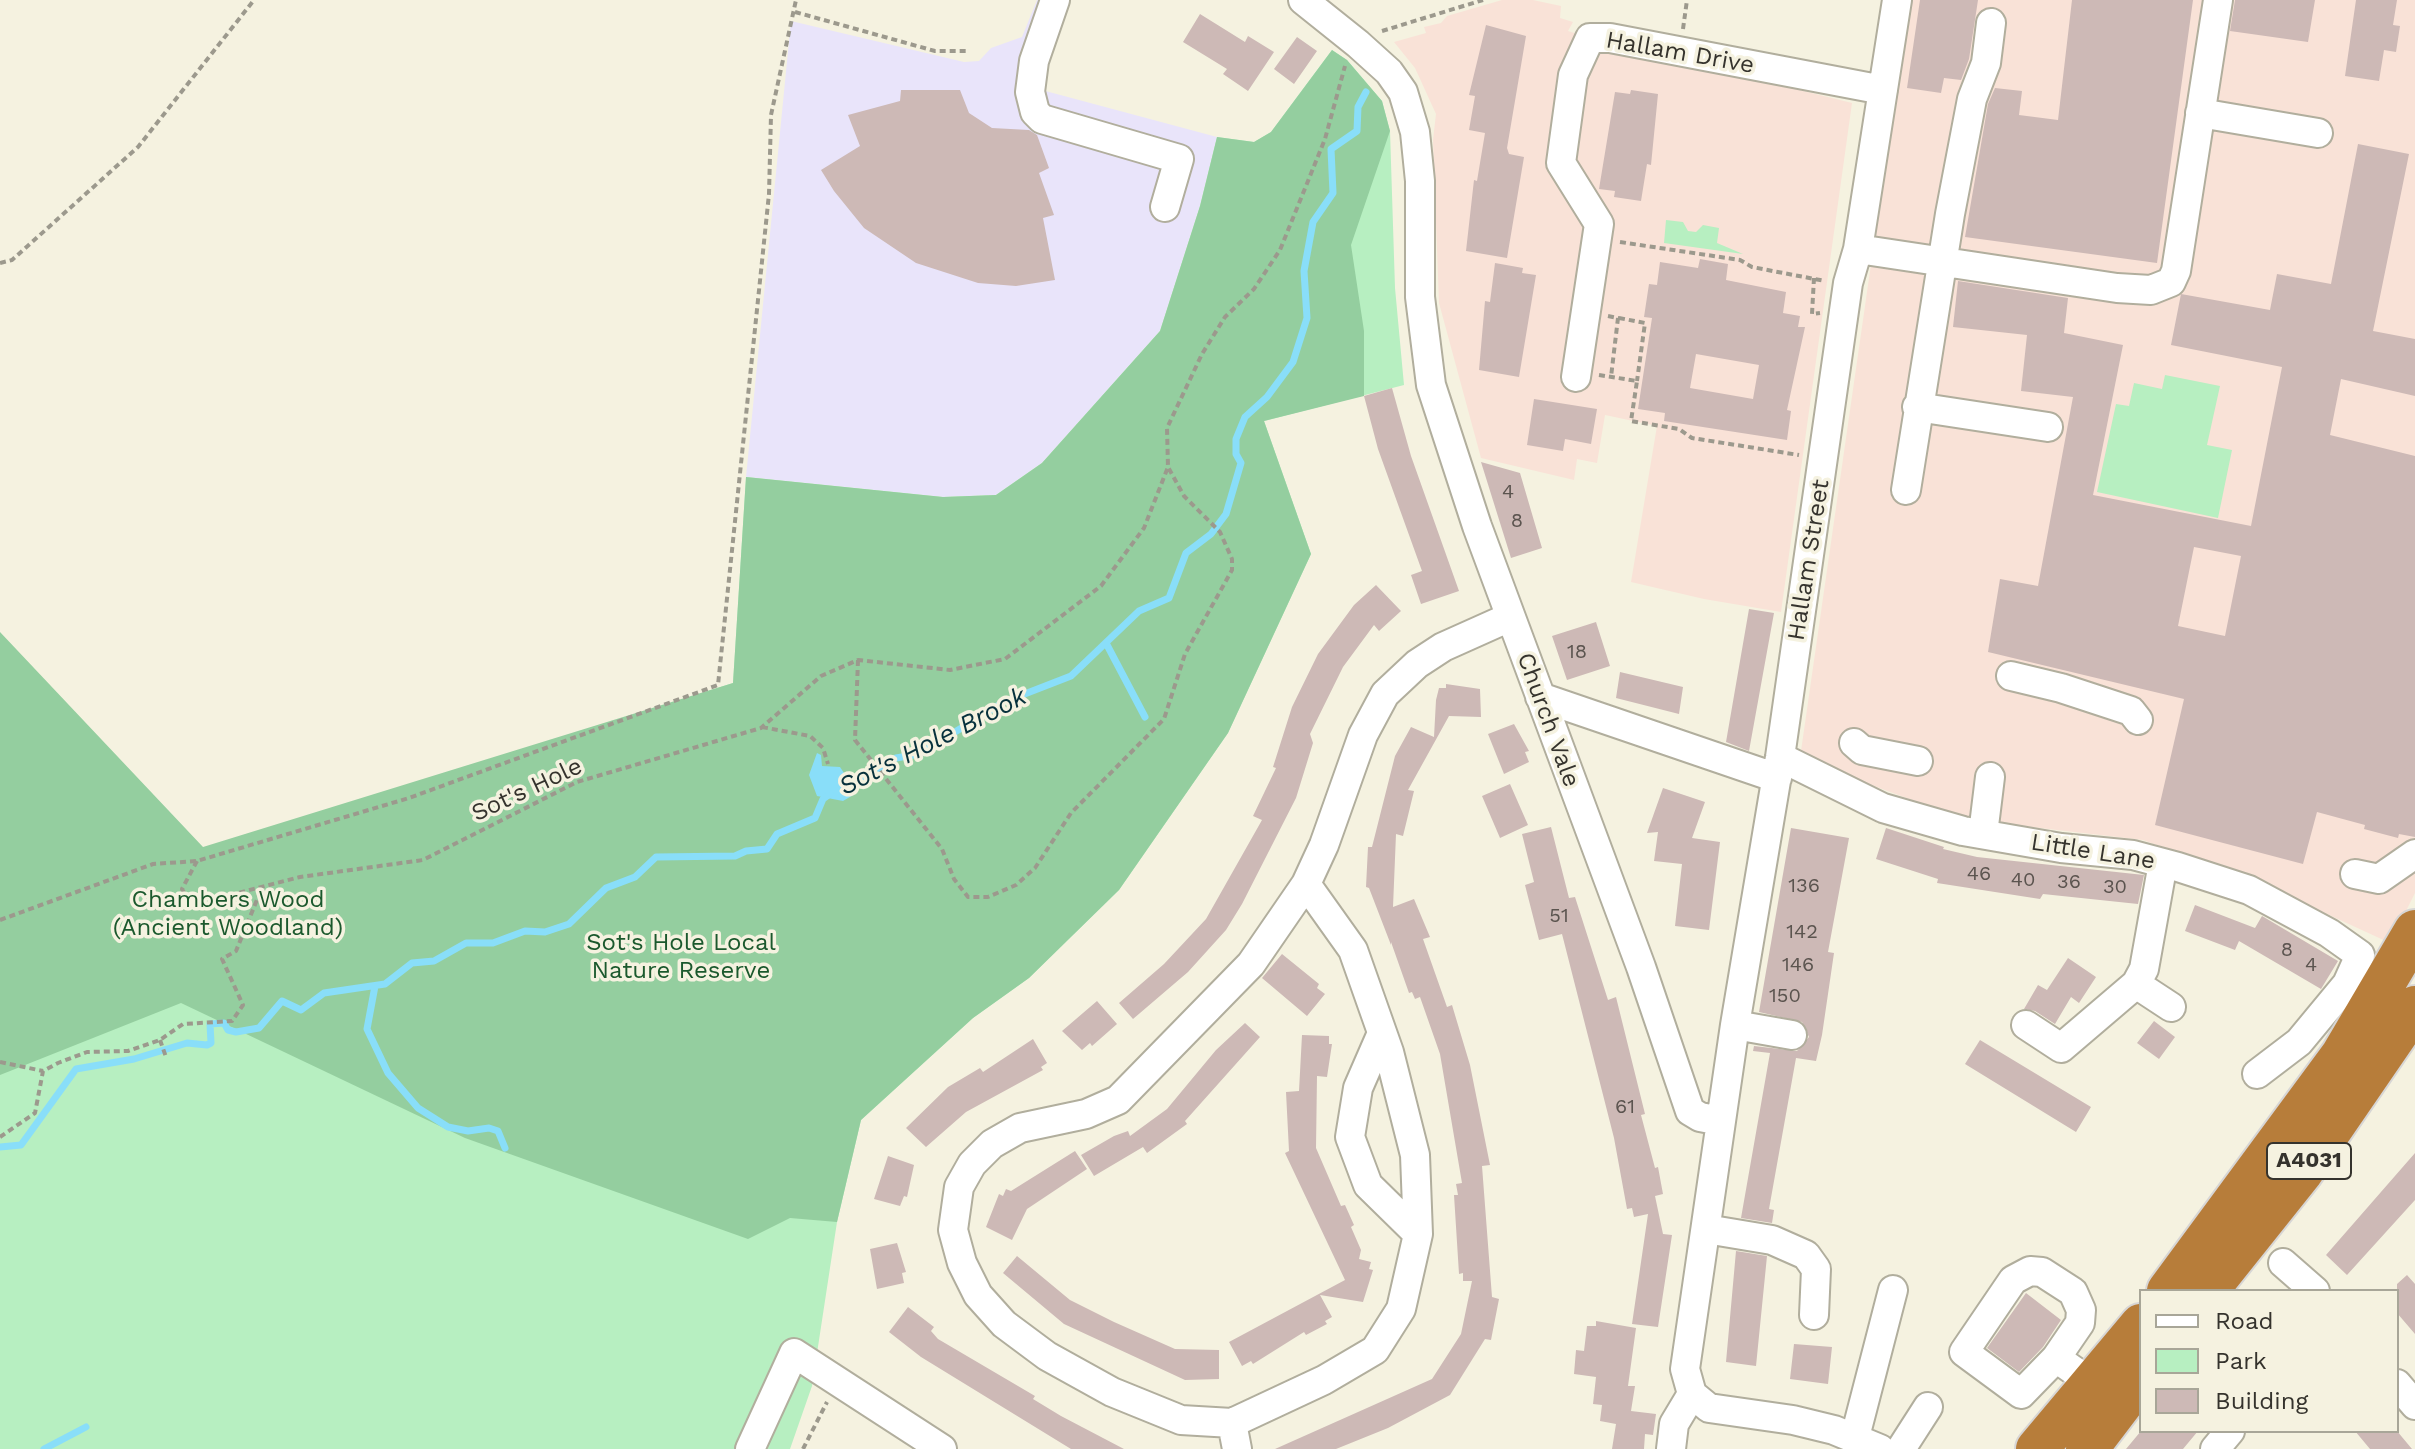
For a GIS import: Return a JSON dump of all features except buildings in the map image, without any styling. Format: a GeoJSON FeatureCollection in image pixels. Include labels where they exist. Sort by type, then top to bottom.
{"type":"FeatureCollection","features":[{"type":"Feature","properties":{"kind":"highway","name":"A4031"},"geometry":{"type":"LineString","coordinates":[[2209,1289],[2302,1172],[2402,1019],[2415,931]]}},
{"type":"Feature","properties":{"kind":"highway","name":"A4031"},"geometry":{"type":"LineString","coordinates":[[2170,1289],[2285,1136],[2402,1019]]}},
{"type":"Feature","properties":{"kind":"highway"},"geometry":{"type":"LineString","coordinates":[[2037,1449],[2139,1327]]}},
{"type":"Feature","properties":{"kind":"highway"},"geometry":{"type":"LineString","coordinates":[[2087,1449],[2139,1381]]}},
{"type":"Feature","properties":{"kind":"street"},"geometry":{"type":"LineString","coordinates":[[1055,0],[1034,61],[1030,103],[1042,119],[1179,159],[1165,207]]}},
{"type":"Feature","properties":{"kind":"street","name":"Church Vale"},"geometry":{"type":"LineString","coordinates":[[1303,0],[1364,39],[1403,92],[1410,110],[1420,181],[1420,297],[1431,385],[1510,617],[1641,967],[1690,1111],[1700,1117],[1721,1121]]}},
{"type":"Feature","properties":{"kind":"street","name":"Hallam Street"},"geometry":{"type":"LineString","coordinates":[[1721,1121],[1825,459],[1848,283],[1858,249],[1897,0]]}},
{"type":"Feature","properties":{"kind":"street"},"geometry":{"type":"LineString","coordinates":[[1858,249],[2140,289],[2151,290],[2171,282],[2218,0]]}},
{"type":"Feature","properties":{"kind":"street"},"geometry":{"type":"LineString","coordinates":[[1906,490],[1942,259],[1972,99],[1986,63],[1991,23]]}},
{"type":"Feature","properties":{"kind":"street","name":"Hallam Drive"},"geometry":{"type":"LineString","coordinates":[[1576,374],[1599,224],[1592,209],[1568,179],[1561,163],[1573,75],[1590,38],[1610,38],[1883,90]]}},
{"type":"Feature","properties":{"kind":"street"},"geometry":{"type":"LineString","coordinates":[[2200,113],[2318,133]]}},
{"type":"Feature","properties":{"kind":"street"},"geometry":{"type":"LineString","coordinates":[[1917,407],[2048,427]]}},
{"type":"Feature","properties":{"kind":"street"},"geometry":{"type":"LineString","coordinates":[[1306,884],[1353,950],[1382,1033],[1415,1155],[1418,1234],[1401,1309],[1375,1350],[1234,1436],[1181,1420],[1112,1392],[1047,1356],[1004,1324],[978,1295],[962,1263],[953,1230],[959,1187],[972,1164],[992,1144],[1020,1128],[1086,1114],[1118,1100],[1251,964],[1306,884],[1324,845],[1363,735],[1385,694],[1417,664],[1443,647],[1510,617]]}},
{"type":"Feature","properties":{"kind":"street"},"geometry":{"type":"LineString","coordinates":[[2011,676],[2061,688],[2131,711],[2138,720]]}},
{"type":"Feature","properties":{"kind":"street","name":"Little Lane"},"geometry":{"type":"LineString","coordinates":[[1540,697],[1778,768],[1883,808],[1983,834],[2133,855],[2249,890],[2329,933],[2360,955],[2347,984],[2299,1042],[2257,1074]]}},
{"type":"Feature","properties":{"kind":"street"},"geometry":{"type":"LineString","coordinates":[[1854,743],[1862,750],[1918,761]]}},
{"type":"Feature","properties":{"kind":"street"},"geometry":{"type":"LineString","coordinates":[[1983,834],[1990,777]]}},
{"type":"Feature","properties":{"kind":"street"},"geometry":{"type":"LineString","coordinates":[[2355,874],[2379,879],[2415,854]]}},
{"type":"Feature","properties":{"kind":"street"},"geometry":{"type":"LineString","coordinates":[[2026,1025],[2061,1048],[2136,984],[2144,969],[2163,863]]}},
{"type":"Feature","properties":{"kind":"street"},"geometry":{"type":"LineString","coordinates":[[2136,984],[2171,1007]]}},
{"type":"Feature","properties":{"kind":"street"},"geometry":{"type":"LineString","coordinates":[[1735,1025],[1792,1035]]}},
{"type":"Feature","properties":{"kind":"street"},"geometry":{"type":"LineString","coordinates":[[1382,1033],[1358,1088],[1350,1137],[1368,1185],[1418,1234]]}},
{"type":"Feature","properties":{"kind":"street"},"geometry":{"type":"LineString","coordinates":[[1721,1121],[1685,1358],[1686,1382],[1692,1394],[1717,1411],[1793,1420],[1867,1443],[1893,1290]]}},
{"type":"Feature","properties":{"kind":"street"},"geometry":{"type":"LineString","coordinates":[[1706,1229],[1772,1240],[1806,1255],[1816,1269],[1814,1315]]}},
{"type":"Feature","properties":{"kind":"street"},"geometry":{"type":"LineString","coordinates":[[2283,1263],[2313,1289]]}},
{"type":"Feature","properties":{"kind":"street"},"geometry":{"type":"LineString","coordinates":[[2030,1271],[2051,1275],[2064,1283],[2078,1301],[2080,1323],[2056,1358],[2021,1394],[1964,1352],[2013,1280],[2030,1271]]}},
{"type":"Feature","properties":{"kind":"street"},"geometry":{"type":"LineString","coordinates":[[750,1449],[794,1353],[942,1449]]}},
{"type":"Feature","properties":{"kind":"street"},"geometry":{"type":"LineString","coordinates":[[2056,1358],[2093,1384]]}},
{"type":"Feature","properties":{"kind":"street"},"geometry":{"type":"LineString","coordinates":[[2399,1386],[2415,1405]]}},
{"type":"Feature","properties":{"kind":"street"},"geometry":{"type":"LineString","coordinates":[[1671,1449],[1674,1424],[1692,1394]]}},
{"type":"Feature","properties":{"kind":"street"},"geometry":{"type":"LineString","coordinates":[[1901,1449],[1928,1407]]}},
{"type":"Feature","properties":{"kind":"street"},"geometry":{"type":"LineString","coordinates":[[2215,1449],[2228,1433]]}},
{"type":"Feature","properties":{"kind":"path"},"geometry":{"type":"LineString","coordinates":[[0,263],[12,260],[138,147],[254,0]]}},
{"type":"Feature","properties":{"kind":"path"},"geometry":{"type":"LineString","coordinates":[[0,920],[153,864],[197,861],[409,798],[718,685],[769,194],[771,115],[785,38],[796,0]]}},
{"type":"Feature","properties":{"kind":"path"},"geometry":{"type":"LineString","coordinates":[[1168,467],[1184,496],[1220,532],[1232,559],[1232,570],[1185,654],[1164,719],[1071,813],[1035,868],[1016,885],[988,897],[968,897],[954,879],[942,849],[855,740],[858,660],[950,670],[1005,659],[1101,586],[1144,528],[1168,467],[1167,428],[1202,354],[1225,317],[1254,289],[1280,250],[1325,139],[1347,60],[1364,39],[1483,0]]}},
{"type":"Feature","properties":{"kind":"path"},"geometry":{"type":"LineString","coordinates":[[795,12],[935,51],[966,51]]}},
{"type":"Feature","properties":{"kind":"path"},"geometry":{"type":"LineString","coordinates":[[1596,238],[1740,260],[1752,267],[1825,279],[1823,291]]}},
{"type":"Feature","properties":{"kind":"path"},"geometry":{"type":"LineString","coordinates":[[1814,278],[1812,314],[1820,315],[1822,303]]}},
{"type":"Feature","properties":{"kind":"path"},"geometry":{"type":"LineString","coordinates":[[1618,318],[1645,323],[1631,421],[1679,429],[1692,438],[1825,459]]}},
{"type":"Feature","properties":{"kind":"path"},"geometry":{"type":"LineString","coordinates":[[1576,374],[1637,381]]}},
{"type":"Feature","properties":{"kind":"path","name":"Sot's Hole"},"geometry":{"type":"LineString","coordinates":[[197,861],[182,889],[191,905],[239,890],[261,890],[300,877],[423,860],[577,782],[762,727],[821,676],[858,660]]}},
{"type":"Feature","properties":{"kind":"path"},"geometry":{"type":"LineString","coordinates":[[762,727],[810,736],[823,748],[828,764]]}},
{"type":"Feature","properties":{"kind":"path"},"geometry":{"type":"LineString","coordinates":[[0,1062],[43,1071],[87,1052],[128,1051],[160,1040],[183,1024],[232,1021],[243,1005],[222,959],[236,951],[261,890]]}},
{"type":"Feature","properties":{"kind":"path"},"geometry":{"type":"LineString","coordinates":[[160,1040],[166,1057]]}},
{"type":"Feature","properties":{"kind":"path"},"geometry":{"type":"LineString","coordinates":[[0,1137],[35,1113],[43,1071]]}},
{"type":"Feature","properties":{"kind":"path"},"geometry":{"type":"LineString","coordinates":[[803,1449],[816,1418],[829,1399]]}},
{"type":"Feature","properties":{"kind":"shaded area"},"geometry":{"type":"Polygon","coordinates":[[[1037,0],[1049,0],[1038,89],[1217,137],[1200,206],[1160,331],[1042,463],[996,495],[943,497],[746,477],[791,21],[964,62],[979,61],[991,48],[1022,37],[1037,0]]]}},
{"type":"Feature","properties":{"kind":"shaded area"},"geometry":{"type":"Polygon","coordinates":[[[1502,0],[1533,0],[1561,6],[1560,18],[1573,22],[1568,31],[1590,38],[1852,103],[1781,612],[1631,582],[1657,426],[1605,415],[1597,463],[1577,459],[1574,480],[1481,458],[1439,303],[1433,140],[1436,114],[1415,68],[1394,42],[1426,33],[1424,27],[1441,23],[1447,16],[1502,0]]]}},
{"type":"Feature","properties":{"kind":"shaded area"},"geometry":{"type":"Polygon","coordinates":[[[1909,0],[2415,0],[2415,893],[2390,943],[2262,884],[2143,840],[1963,819],[1831,770],[1801,751],[1909,0]]]}},
{"type":"Feature","properties":{"kind":"green space","name":"Sot's Hole Local Nature Reserve"},"geometry":{"type":"Polygon","coordinates":[[[1332,50],[1347,60],[1382,101],[1390,131],[1395,288],[1404,385],[1264,421],[1311,554],[1228,733],[1119,890],[1029,978],[973,1018],[861,1120],[837,1222],[812,1386],[790,1449],[0,1449],[0,919],[733,683],[746,477],[943,497],[996,495],[1042,463],[1160,331],[1200,206],[1217,137],[1254,142],[1271,132],[1332,50]]]}},
{"type":"Feature","properties":{"kind":"green space","name":"Sot's Hole Local Nature Reserve"},"geometry":{"type":"Polygon","coordinates":[[[1332,50],[1347,60],[1382,101],[1390,131],[1351,245],[1364,331],[1364,396],[1264,421],[1311,554],[1228,733],[1119,890],[1029,978],[973,1018],[861,1120],[837,1222],[790,1218],[748,1239],[465,1138],[181,1003],[0,1075],[0,632],[203,847],[733,683],[746,477],[943,497],[996,495],[1042,463],[1160,331],[1200,206],[1217,137],[1254,142],[1271,132],[1332,50]]]}},
{"type":"Feature","properties":{"kind":"green space"},"geometry":{"type":"Polygon","coordinates":[[[1666,220],[1683,222],[1688,231],[1696,232],[1703,225],[1719,228],[1717,243],[1743,254],[1664,243],[1666,220]]]}},
{"type":"Feature","properties":{"kind":"green space"},"geometry":{"type":"Polygon","coordinates":[[[2165,375],[2220,386],[2207,445],[2232,450],[2218,518],[2097,492],[2116,404],[2129,406],[2134,383],[2162,389],[2165,375]]]}},
{"type":"Feature","properties":{"kind":"water"},"geometry":{"type":"Polygon","coordinates":[[[817,753],[821,755],[822,766],[840,767],[850,782],[857,785],[855,794],[843,801],[817,796],[809,775],[817,753]]]}},
{"type":"Feature","properties":{"kind":"waterway","name":"Sot's Hole Brook"},"geometry":{"type":"LineString","coordinates":[[844,785],[878,771],[896,758],[919,754],[1004,702],[1071,676],[1139,611],[1169,598],[1186,553],[1211,534],[1226,514],[1241,463],[1236,454],[1236,439],[1245,417],[1267,397],[1293,362],[1307,318],[1304,271],[1313,222],[1333,193],[1331,149],[1357,131],[1358,107],[1366,92]]}},
{"type":"Feature","properties":{"kind":"waterway"},"geometry":{"type":"LineString","coordinates":[[1106,643],[1145,717]]}},
{"type":"Feature","properties":{"kind":"waterway","name":"Sot's Hole Brook"},"geometry":{"type":"LineString","coordinates":[[0,1147],[21,1145],[76,1069],[134,1059],[187,1043],[207,1045],[211,1043],[210,1024],[224,1023],[228,1030],[236,1032],[259,1028],[282,1001],[301,1010],[324,993],[385,984],[412,963],[434,961],[466,943],[493,943],[525,931],[545,932],[569,924],[606,888],[635,877],[656,857],[735,856],[746,851],[767,849],[777,834],[815,818],[823,799],[830,794]]}},
{"type":"Feature","properties":{"kind":"waterway"},"geometry":{"type":"LineString","coordinates":[[375,986],[367,1029],[388,1073],[418,1108],[448,1127],[498,1131],[505,1148]]}},
{"type":"Feature","properties":{"kind":"waterway"},"geometry":{"type":"LineString","coordinates":[[44,1449],[86,1427]]}},
{"type":"Feature","properties":{"kind":"park label","name":"Chambers Wood (Ancient Woodland)"},"geometry":{"type":"Point","coordinates":[228,914]}}]}
